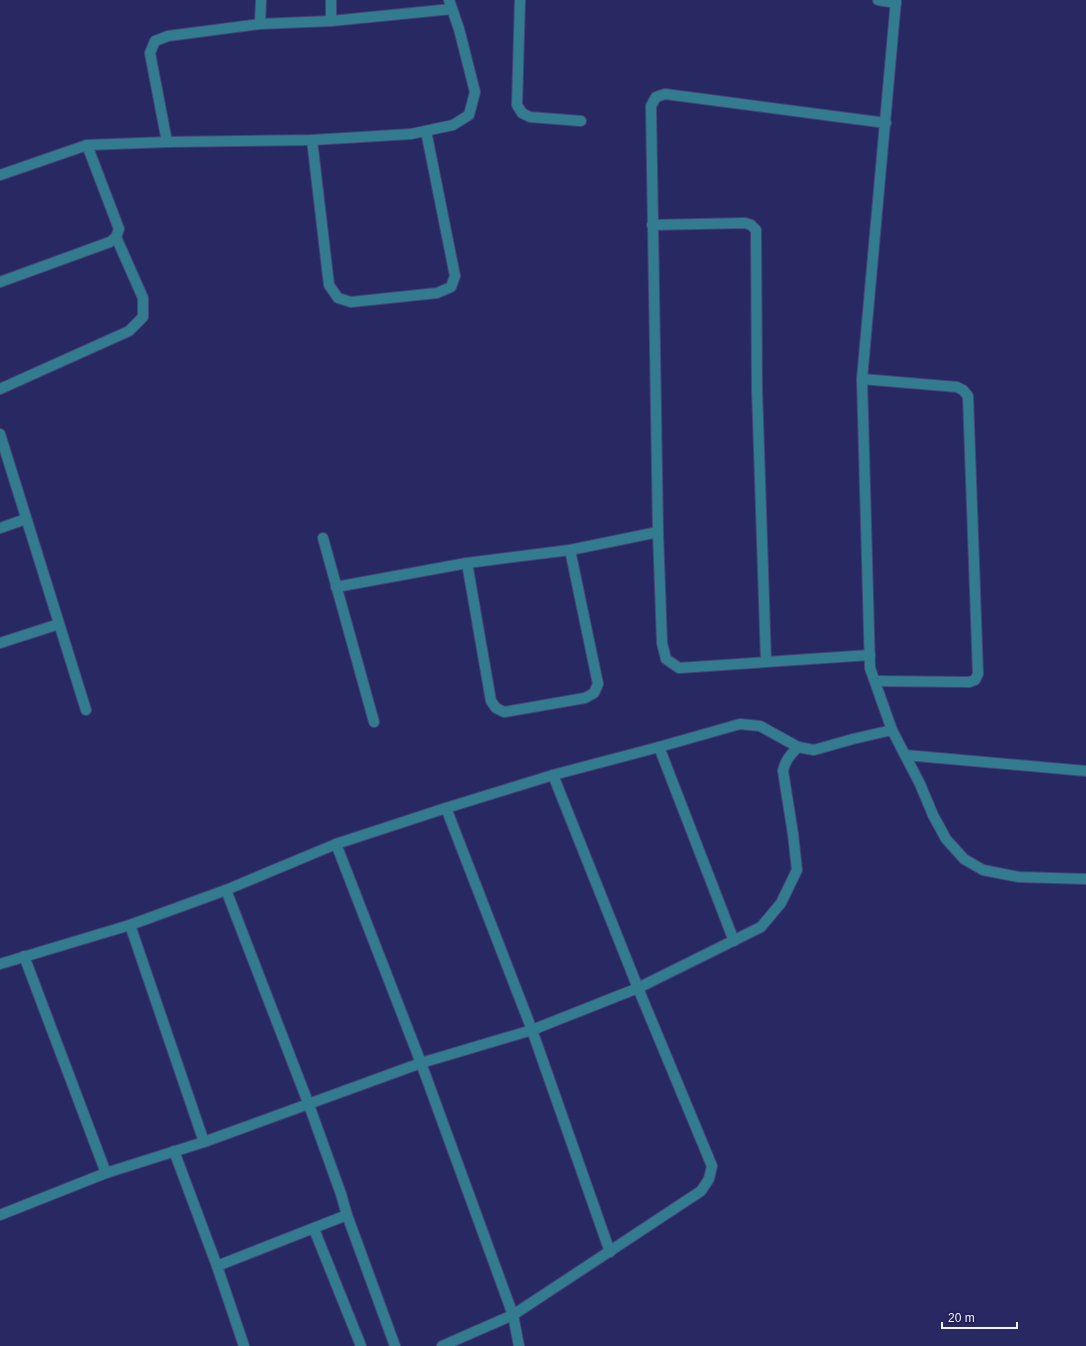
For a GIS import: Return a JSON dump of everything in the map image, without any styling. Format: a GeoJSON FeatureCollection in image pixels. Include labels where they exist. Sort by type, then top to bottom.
{"type":"FeatureCollection","features":[{"type":"Feature","properties":{"kind":"street"},"geometry":{"type":"LineString","coordinates":[[260,24],[261,0]]}},
{"type":"Feature","properties":{"kind":"street"},"geometry":{"type":"LineString","coordinates":[[330,20],[331,0]]}},
{"type":"Feature","properties":{"kind":"street"},"geometry":{"type":"LineString","coordinates":[[520,0],[518,105],[522,113],[530,117],[581,121]]}},
{"type":"Feature","properties":{"kind":"street"},"geometry":{"type":"LineString","coordinates":[[878,0],[896,1],[862,378],[870,668],[875,681],[887,731],[905,755],[946,839],[964,859],[983,870],[1019,877],[1086,879]]}},
{"type":"Feature","properties":{"kind":"street"},"geometry":{"type":"LineString","coordinates":[[0,175],[87,145],[167,142],[312,140],[411,134],[453,125],[470,116],[474,92],[459,30],[450,4],[330,20],[260,24],[168,36],[155,41],[150,54],[167,142]]}},
{"type":"Feature","properties":{"kind":"street"},"geometry":{"type":"LineString","coordinates":[[870,655],[679,668],[666,659],[662,643],[658,532],[651,106],[656,97],[665,94],[886,123]]}},
{"type":"Feature","properties":{"kind":"street"},"geometry":{"type":"LineString","coordinates":[[312,140],[329,285],[338,298],[351,302],[437,293],[450,287],[455,276],[426,131]]}},
{"type":"Feature","properties":{"kind":"street"},"geometry":{"type":"LineString","coordinates":[[0,282],[110,242],[116,237],[119,229],[87,145]]}},
{"type":"Feature","properties":{"kind":"street"},"geometry":{"type":"LineString","coordinates":[[652,225],[745,223],[751,225],[756,230],[757,388],[766,661]]}},
{"type":"Feature","properties":{"kind":"street"},"geometry":{"type":"LineString","coordinates":[[0,389],[129,331],[143,317],[143,298],[116,237]]}},
{"type":"Feature","properties":{"kind":"street"},"geometry":{"type":"LineString","coordinates":[[862,378],[957,387],[964,390],[968,396],[978,674],[975,680],[969,682],[875,681]]}},
{"type":"Feature","properties":{"kind":"street"},"geometry":{"type":"LineString","coordinates":[[0,434],[86,710]]}},
{"type":"Feature","properties":{"kind":"street"},"geometry":{"type":"LineString","coordinates":[[0,528],[26,519]]}},
{"type":"Feature","properties":{"kind":"street"},"geometry":{"type":"LineString","coordinates":[[336,587],[467,563],[570,550],[658,532]]}},
{"type":"Feature","properties":{"kind":"street"},"geometry":{"type":"LineString","coordinates":[[323,538],[374,722]]}},
{"type":"Feature","properties":{"kind":"street"},"geometry":{"type":"LineString","coordinates":[[467,563],[491,701],[496,708],[504,712],[584,698],[594,693],[598,684],[570,550]]}},
{"type":"Feature","properties":{"kind":"street"},"geometry":{"type":"LineString","coordinates":[[0,643],[59,624]]}},
{"type":"Feature","properties":{"kind":"street"},"geometry":{"type":"LineString","coordinates":[[0,964],[130,925],[226,890],[336,844],[446,808],[552,774],[659,747],[740,724],[760,726],[798,747],[814,750],[887,731]]}},
{"type":"Feature","properties":{"kind":"street"},"geometry":{"type":"LineString","coordinates":[[659,747],[734,941]]}},
{"type":"Feature","properties":{"kind":"street"},"geometry":{"type":"LineString","coordinates":[[0,1215],[106,1173],[204,1142],[421,1063],[532,1030],[638,988],[761,927],[780,903],[797,870],[783,772],[787,759],[798,747]]}},
{"type":"Feature","properties":{"kind":"street"},"geometry":{"type":"LineString","coordinates":[[905,755],[1086,771]]}},
{"type":"Feature","properties":{"kind":"street"},"geometry":{"type":"LineString","coordinates":[[442,1346],[514,1315],[610,1252],[701,1191],[709,1180],[712,1166],[638,988],[552,774]]}},
{"type":"Feature","properties":{"kind":"street"},"geometry":{"type":"LineString","coordinates":[[446,808],[532,1030],[610,1252]]}},
{"type":"Feature","properties":{"kind":"street"},"geometry":{"type":"LineString","coordinates":[[336,844],[421,1063],[514,1315],[519,1346]]}},
{"type":"Feature","properties":{"kind":"street"},"geometry":{"type":"LineString","coordinates":[[226,890],[309,1105],[395,1346]]}},
{"type":"Feature","properties":{"kind":"street"},"geometry":{"type":"LineString","coordinates":[[130,925],[204,1142]]}},
{"type":"Feature","properties":{"kind":"street"},"geometry":{"type":"LineString","coordinates":[[24,956],[106,1173]]}},
{"type":"Feature","properties":{"kind":"street"},"geometry":{"type":"LineString","coordinates":[[174,1151],[217,1266],[244,1346]]}},
{"type":"Feature","properties":{"kind":"street"},"geometry":{"type":"LineString","coordinates":[[217,1266],[347,1215]]}},
{"type":"Feature","properties":{"kind":"street"},"geometry":{"type":"LineString","coordinates":[[314,1229],[361,1346]]}}]}
